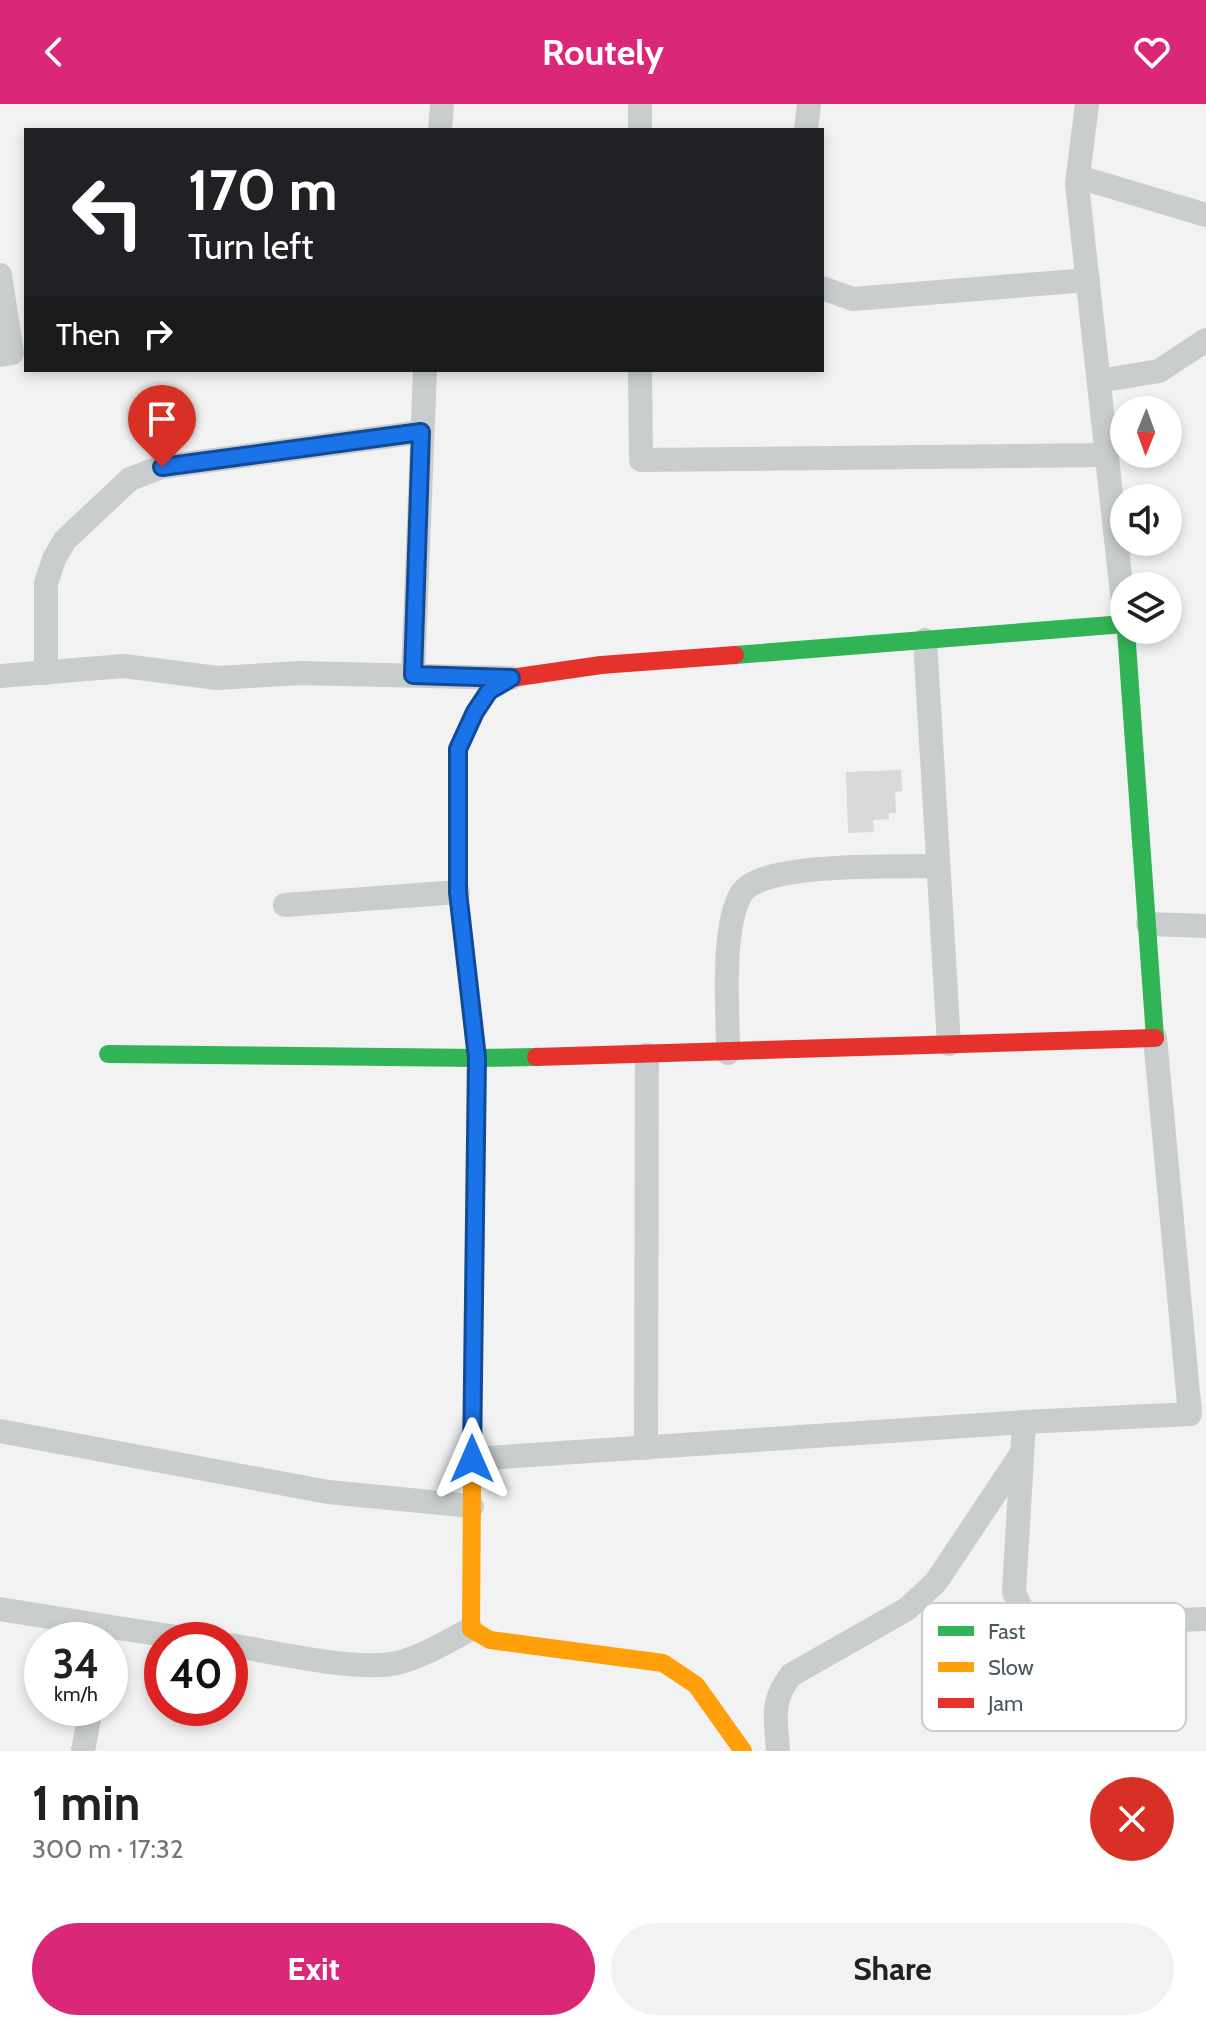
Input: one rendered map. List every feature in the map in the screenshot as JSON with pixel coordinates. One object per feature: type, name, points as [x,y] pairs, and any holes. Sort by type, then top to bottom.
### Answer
[{"type":"street","points":[[440,128],[442,104]]},
{"type":"street","points":[[640,104],[640,128]]},
{"type":"street","points":[[806,128],[809,104]]},
{"type":"street","points":[[1087,104],[1079,177],[1120,572]]},
{"type":"street","points":[[1079,177],[1206,215]]},
{"type":"street","points":[[0,275],[12,353],[0,355]]},
{"type":"street","points":[[824,289],[853,299],[1088,280]]},
{"type":"street","points":[[1099,381],[1159,371],[1206,340]]},
{"type":"street","points":[[413,675],[425,372]]},
{"type":"street","points":[[640,372],[641,460],[1107,455]]},
{"type":"street","points":[[46,673],[46,583],[54,559],[65,540],[130,479],[162,467],[421,432]]},
{"type":"street","points":[[0,676],[124,666],[217,678],[300,673],[511,678],[601,665],[1110,628]]},
{"type":"street","points":[[925,640],[949,1044]]},
{"type":"street","points":[[472,1459],[1024,1422],[1198,1414],[1155,1038],[1126,644]]},
{"type":"street","points":[[471,1629],[477,1058],[458,892],[458,749],[475,712],[489,691],[511,678]]},
{"type":"street","points":[[728,1053],[730,925],[742,893],[753,882],[786,872],[938,866]]},
{"type":"street","points":[[285,905],[458,892]]},
{"type":"street","points":[[1148,924],[1206,926]]},
{"type":"street","points":[[108,1054],[477,1058],[728,1053],[1155,1038]]},
{"type":"street","points":[[646,1448],[647,1055]]},
{"type":"street","points":[[1019,1603],[1014,1592],[1024,1422]]},
{"type":"street","points":[[0,1431],[328,1492],[472,1506]]},
{"type":"street","points":[[778,1751],[775,1707],[779,1690],[791,1675],[907,1609],[936,1582],[1022,1452]]},
{"type":"street","points":[[0,1609],[56,1622]]},
{"type":"street","points":[[1186,1620],[1206,1619]]},
{"type":"street","points":[[248,1648],[342,1663],[393,1664],[471,1629]]},
{"type":"street","points":[[471,1629],[490,1640],[663,1663],[696,1685],[743,1751]]},
{"type":"street","points":[[83,1751],[88,1726]]},
{"type":"building","points":[[901,770],[902,791],[895,792],[896,813],[889,813],[889,819],[873,820],[874,832],[848,833],[846,772]]},
{"type":"traffic: fast","points":[[735,655],[1110,625]]},
{"type":"traffic: fast","points":[[1127,644],[1155,1038]]},
{"type":"traffic: fast","points":[[108,1054],[477,1058],[463,935]]},
{"type":"traffic: fast","points":[[472,1488],[477,1058],[536,1057]]},
{"type":"traffic: slow","points":[[472,1488],[471,1629],[490,1640],[663,1663],[696,1685],[743,1751]]},
{"type":"traffic: jam","points":[[463,935],[458,892],[458,749],[475,712],[489,691],[511,678],[601,665],[735,655]]},
{"type":"traffic: jam","points":[[536,1057],[1155,1038]]},
{"type":"route","points":[[162,467],[421,432],[413,675],[511,678],[489,691],[475,712],[458,749],[458,892],[477,1058],[472,1459]]}]
